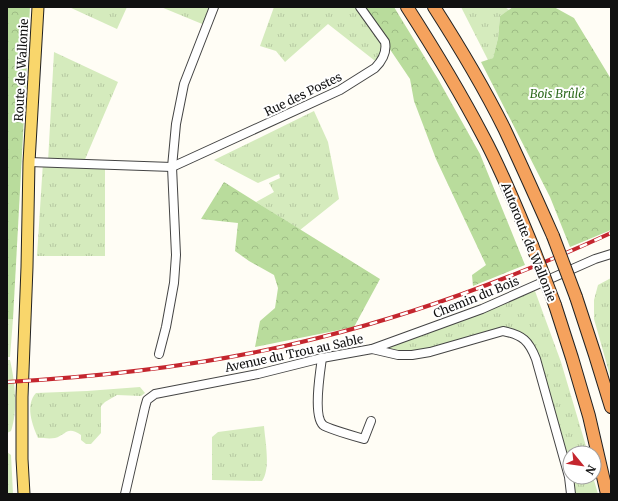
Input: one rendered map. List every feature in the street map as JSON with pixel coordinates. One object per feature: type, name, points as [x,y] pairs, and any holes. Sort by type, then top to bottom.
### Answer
[{"type":"highway","name":"Autoroute de Wallonie","points":[[407,7],[435,51],[483,137],[508,189],[532,245],[555,305],[572,358],[589,416],[607,494]]},
{"type":"highway","name":"Autoroute de Wallonie","points":[[434,7],[456,40],[503,126],[529,181],[553,236],[576,297],[611,407]]},
{"type":"main road","name":"Route de Wallonie","points":[[24,494],[22,459],[22,397],[29,162],[38,7]]},
{"type":"street","points":[[159,354],[166,327],[174,283],[176,255],[172,167],[176,124],[184,84],[214,7]]},
{"type":"street","name":"Rue des Postes","points":[[29,162],[172,167],[340,90],[375,68],[384,55],[386,49],[385,42],[360,7]]},
{"type":"street","name":"Chemin du Bois","points":[[372,349],[482,309],[595,259],[611,254]]},
{"type":"street","name":"Avenue du Trou au Sable","points":[[125,494],[147,400],[155,394],[258,374],[322,358],[372,349],[398,355],[412,356],[503,331],[514,333],[525,338],[532,348],[569,477],[570,494]]},
{"type":"street","points":[[322,358],[318,395],[318,417],[323,425],[364,439],[371,421]]},
{"type":"green space","points":[[7,7],[30,7],[13,319],[7,319]]},
{"type":"green space","points":[[69,7],[127,7],[117,29]]},
{"type":"green space","points":[[161,7],[214,7],[207,26]]},
{"type":"green space","points":[[274,7],[360,7],[385,42],[379,64],[328,24],[285,62],[276,51],[260,46]]},
{"type":"green space","points":[[360,7],[394,7],[438,79],[480,154],[525,265],[473,286],[472,275],[486,265],[436,159],[414,101],[410,79]]},
{"type":"green space","points":[[461,7],[505,7],[509,10],[500,16],[498,38],[493,58],[488,60]]},
{"type":"green space","name":"Bois Brûlé","points":[[513,7],[554,7],[574,18],[611,79],[611,230],[570,247],[550,197],[481,62],[493,58],[498,38],[500,16]]},
{"type":"green space","points":[[54,52],[118,82],[83,164],[105,165],[105,256],[37,256],[43,162],[48,162]]},
{"type":"green space","points":[[314,111],[328,142],[339,199],[300,230],[256,202],[274,192],[269,183],[280,178],[279,174],[258,183],[214,160]]},
{"type":"green space","points":[[224,182],[380,279],[354,327],[255,347],[260,321],[275,308],[278,288],[274,275],[235,251],[238,223],[201,219]]},
{"type":"green space","points":[[611,278],[611,379],[594,319],[594,300],[598,285]]},
{"type":"green space","points":[[535,291],[561,362],[586,445],[562,445],[562,460],[532,348],[503,331],[412,355],[372,349]]},
{"type":"green space","points":[[7,319],[13,319],[10,357],[7,357]]},
{"type":"green space","points":[[7,360],[10,360],[12,369],[15,405],[11,431],[7,433]]},
{"type":"green space","points":[[140,387],[145,393],[141,396],[117,395],[101,406],[101,433],[91,444],[86,444],[81,440],[81,435],[73,431],[67,432],[55,438],[38,438],[32,421],[30,409],[36,393]]},
{"type":"green space","points":[[264,426],[267,462],[265,476],[262,481],[212,480],[212,437],[218,432]]},
{"type":"green space","points":[[7,452],[11,455],[13,494],[7,494]]},
{"type":"green space","points":[[569,485],[595,485],[598,494],[571,494]]},
{"type":"railway","points":[[7,382],[164,368],[242,355],[318,338],[393,317],[504,279],[611,233]]}]
